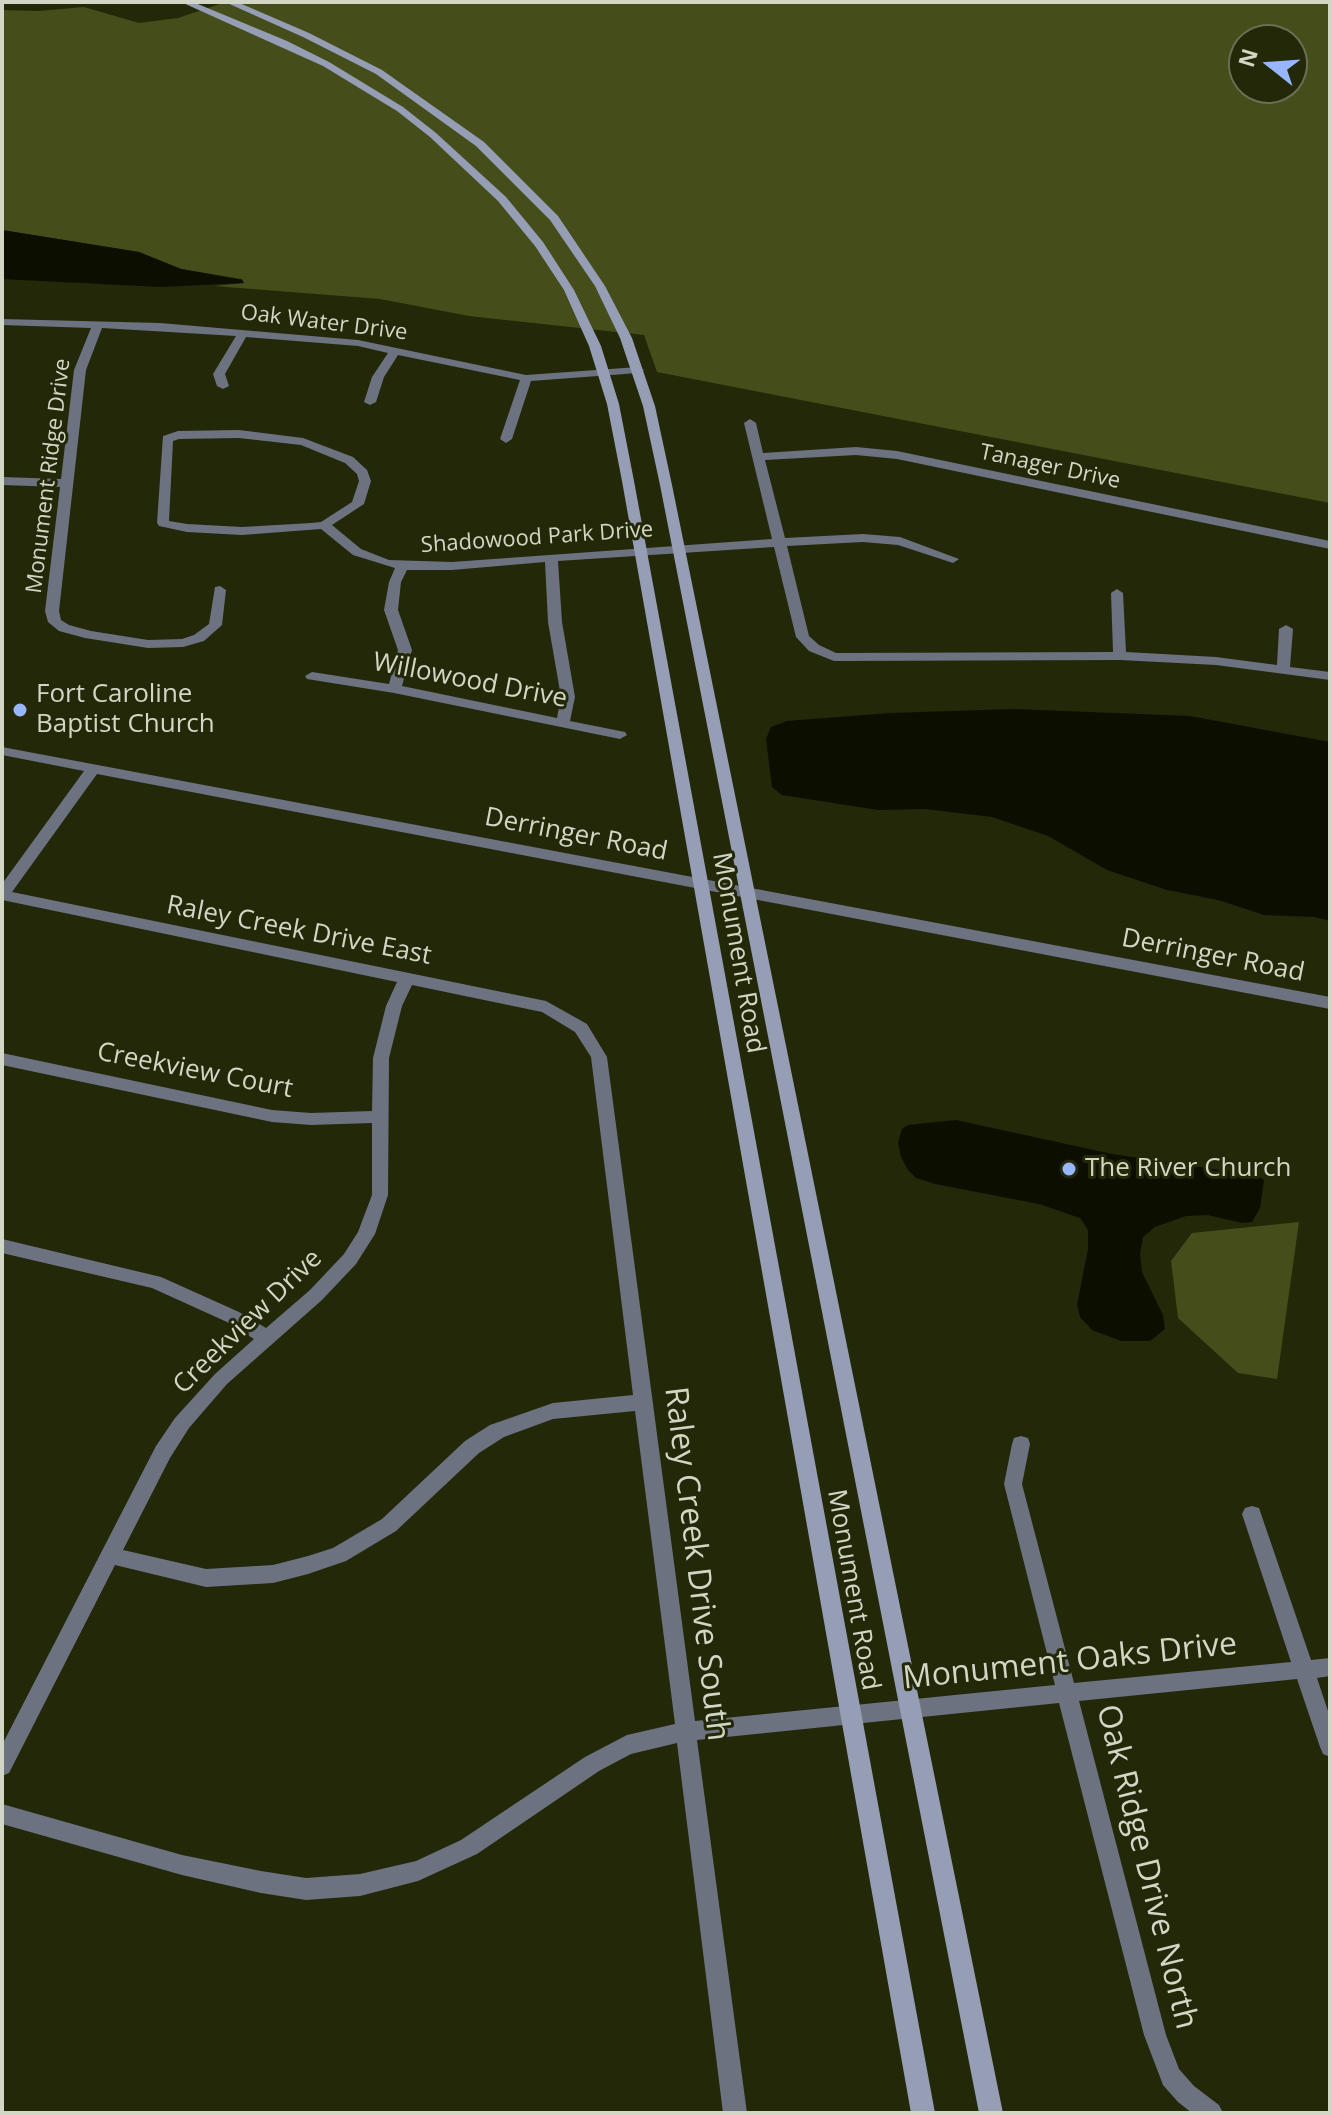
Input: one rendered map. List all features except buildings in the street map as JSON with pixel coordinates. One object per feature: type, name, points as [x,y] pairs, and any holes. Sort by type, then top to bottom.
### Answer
[{"type":"main road","name":"Monument Road","points":[[229,2],[306,35],[379,72],[436,110],[490,153],[542,205],[580,254],[615,311],[638,370],[649,406],[748,893],[991,2113]]},
{"type":"main road","name":"Monument Road","points":[[193,3],[326,64],[400,109],[473,169],[523,223],[554,264],[580,311],[604,373],[613,404],[640,551],[923,2113]]},
{"type":"street","name":"Oak Water Drive","points":[[2,322],[243,333],[358,343],[526,378],[638,370]]},
{"type":"street","name":"Monument Ridge Drive","points":[[98,325],[80,370],[52,611],[55,622],[64,628],[148,644],[183,643],[199,638],[215,625],[220,590]]},
{"type":"street","points":[[223,386],[219,374],[243,333]]},
{"type":"street","points":[[370,402],[378,377],[395,350]]},
{"type":"street","points":[[506,439],[526,378]]},
{"type":"street","points":[[750,423],[803,637],[814,648],[834,657],[1120,656],[1199,660],[1330,676]]},
{"type":"street","points":[[178,435],[275,436],[332,451],[349,460],[363,473],[364,490],[354,507],[324,525],[242,531],[187,528],[163,523],[167,439],[178,435]]},
{"type":"street","name":"Tanager Drive","points":[[758,457],[856,451],[897,455],[1330,545]]},
{"type":"street","points":[[2,481],[65,483]]},
{"type":"street","name":"Shadowood Park Drive","points":[[324,525],[357,552],[402,566],[678,548],[881,539],[919,546],[953,559]]},
{"type":"street","points":[[551,558],[555,622],[568,697],[563,723]]},
{"type":"street","points":[[394,689],[405,650],[391,610],[395,582],[402,566]]},
{"type":"street","points":[[1117,593],[1120,656]]},
{"type":"street","points":[[1283,668],[1286,629]]},
{"type":"street","name":"Willowood Drive","points":[[312,676],[394,689],[620,735]]},
{"type":"street","name":"Derringer Road","points":[[2,751],[1330,1003]]},
{"type":"street","points":[[2,895],[94,768]]},
{"type":"street","name":"Raley Creek Drive East","points":[[2,895],[546,1007],[581,1028]]},
{"type":"street","name":"Creekview Drive","points":[[2,1766],[163,1452],[182,1423],[221,1379],[324,1286],[350,1259],[366,1234],[380,1195],[381,1058],[394,1006],[407,978]]},
{"type":"street","name":"Raley Creek Drive South","points":[[581,1028],[599,1057],[604,1085],[688,1731],[708,1922],[735,2113]]},
{"type":"street","name":"Creekview Court","points":[[2,1059],[272,1116],[311,1119],[380,1117]]},
{"type":"street","points":[[2,1246],[155,1282],[233,1317],[267,1338]]},
{"type":"street","points":[[110,1555],[206,1578],[273,1574],[308,1565],[339,1555],[389,1525],[472,1447],[497,1431],[553,1411],[644,1402]]},
{"type":"street","name":"Oak Ridge Drive North","points":[[1021,1444],[1013,1484],[1162,2058],[1171,2077],[1206,2110]]},
{"type":"street","points":[[1252,1514],[1330,1747]]},
{"type":"street","name":"Monument Oaks Drive","points":[[2,1814],[182,1865],[261,1882],[306,1889],[360,1885],[418,1871],[469,1847],[592,1764],[627,1745],[688,1731],[1330,1667]]},
{"type":"green space","points":[[226,2],[1330,2],[1330,503],[657,372],[644,335],[469,316],[380,299],[214,286],[244,283],[242,279],[181,269],[139,252],[2,230],[2,10],[84,7],[139,23],[178,18]]},
{"type":"green space","points":[[1299,1222],[1277,1379],[1238,1373],[1178,1318],[1171,1261],[1192,1233]]},
{"type":"shaded area","points":[[2,230],[139,252],[181,269],[242,280],[244,283],[161,287],[2,279]]},
{"type":"shaded area","points":[[1014,709],[1190,716],[1330,742],[1330,921],[1314,917],[1264,915],[1218,900],[1167,890],[1107,870],[1048,836],[992,817],[925,809],[878,810],[782,795],[772,787],[766,739],[771,727],[787,721],[890,713]]},
{"type":"shaded area","points":[[956,1120],[1112,1154],[1255,1175],[1264,1180],[1260,1208],[1252,1222],[1242,1223],[1207,1215],[1186,1216],[1155,1227],[1143,1237],[1140,1254],[1142,1272],[1163,1315],[1165,1329],[1150,1341],[1121,1341],[1092,1330],[1080,1317],[1077,1305],[1088,1249],[1088,1230],[1080,1218],[1039,1204],[935,1184],[916,1178],[908,1170],[898,1143],[902,1129],[908,1125]]},
{"type":"place","name":"Fort Caroline Baptist Church","points":[[20,710]]},
{"type":"place","name":"The River Church","points":[[1069,1169]]}]
